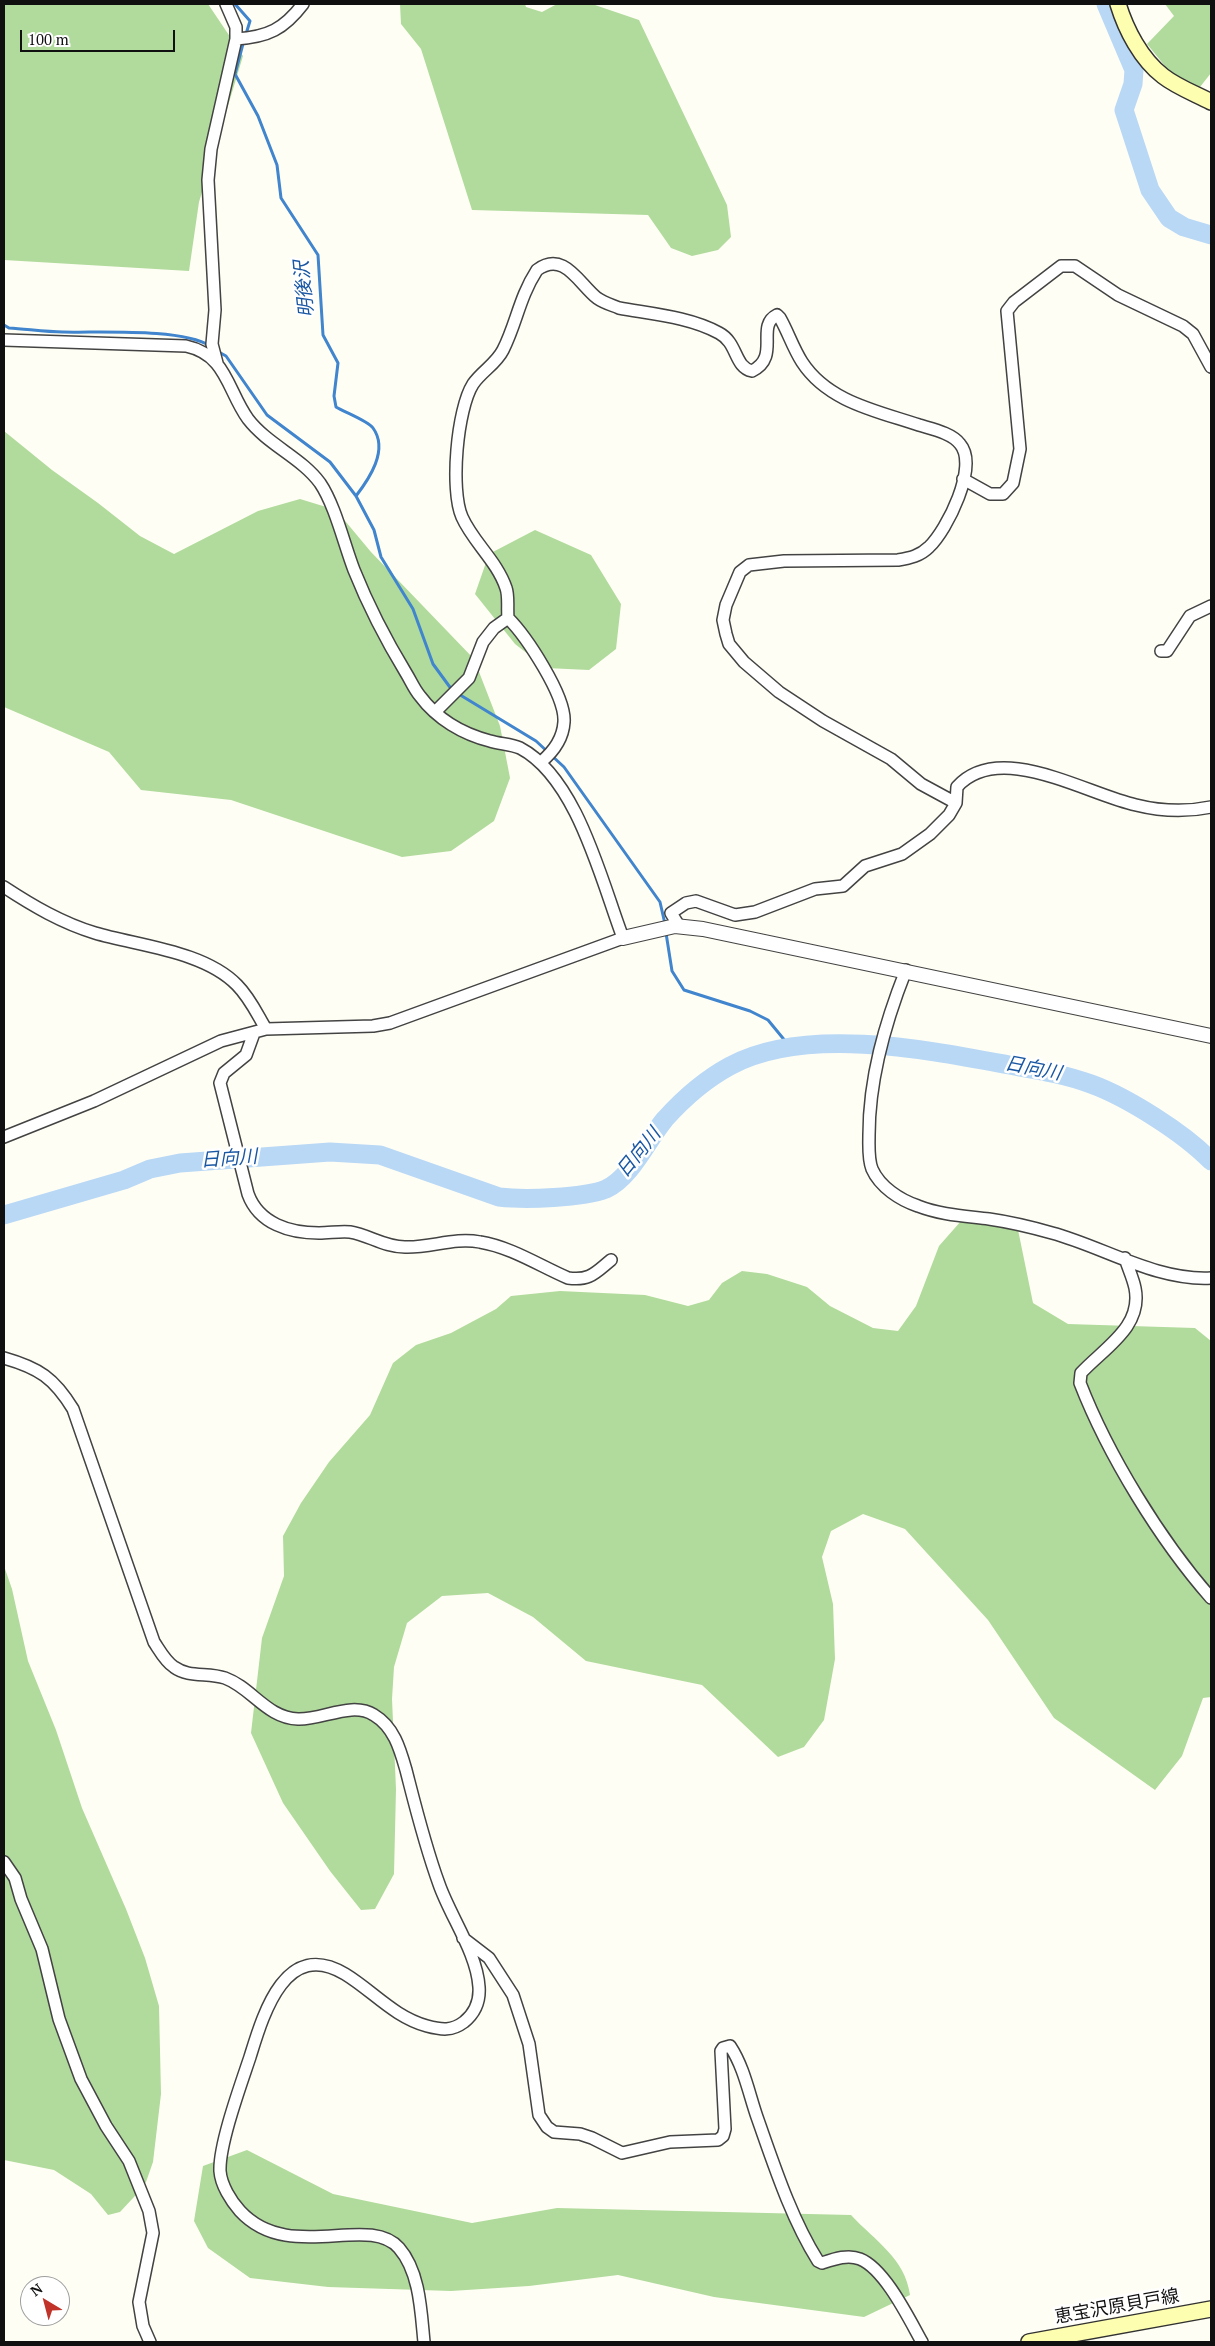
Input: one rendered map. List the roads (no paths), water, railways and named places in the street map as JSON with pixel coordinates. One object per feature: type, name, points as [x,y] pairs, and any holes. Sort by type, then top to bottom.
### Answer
[{"type":"main road","points":[[1118,4],[1136,45],[1153,66],[1164,77],[1211,102]]},
{"type":"main road","name":"恵宝沢原貝戸線","points":[[1029,2342],[1211,2309]]},
{"type":"street","points":[[218,364],[212,344],[215,310],[208,180],[211,149],[236,39],[236,27],[226,4]]},
{"type":"street","points":[[236,39],[256,38],[277,30],[303,4]]},
{"type":"street","points":[[542,762],[559,741],[564,721],[562,708],[541,663],[522,632],[508,618],[506,588],[495,567],[462,519],[457,506],[454,481],[470,390],[478,378],[498,357],[528,284],[542,266],[556,263],[573,271],[598,298],[619,308],[668,317],[706,327],[720,333],[734,347],[740,363],[745,369],[752,371],[764,363],[768,352],[767,330],[769,321],[777,315],[784,324],[803,364],[813,377],[827,389],[870,410],[932,429],[959,442],[965,452],[964,479],[948,521],[934,542],[920,554],[898,560],[784,561],[749,564],[740,572],[726,605],[723,620],[730,644],[744,662],[762,678],[804,709],[891,759],[921,784],[956,803]]},
{"type":"street","points":[[964,479],[990,494],[1003,494],[1013,483],[1020,449],[1007,311],[1014,302],[1061,266],[1076,266],[1118,295],[1183,326],[1193,334],[1211,367]]},
{"type":"street","points":[[4,340],[186,346],[198,349],[209,355],[218,364],[242,409],[258,430],[320,483],[379,624],[419,696],[435,712],[465,733],[478,738],[518,747],[542,762],[555,778],[576,815],[622,938]]},
{"type":"street","points":[[1161,651],[1167,651],[1190,616],[1211,606]]},
{"type":"street","points":[[435,712],[469,678],[483,642],[494,628],[508,618]]},
{"type":"street","points":[[672,927],[671,913],[686,903],[696,901],[735,915],[755,912],[815,889],[843,886],[865,866],[902,854],[930,834],[949,815],[956,803],[957,787],[972,774],[986,769],[1004,768],[1042,774],[1125,802],[1153,808],[1188,810],[1211,807]]},
{"type":"street","points":[[4,888],[61,921],[95,933],[194,959],[212,967],[241,989],[266,1029]]},
{"type":"street","points":[[4,1137],[94,1101],[221,1041],[266,1029],[373,1026],[390,1023],[622,938],[672,927],[703,928],[1211,1036]]},
{"type":"street","points":[[906,970],[888,1016],[876,1062],[870,1105],[869,1148],[872,1168],[887,1189],[905,1200],[934,1211],[1015,1224],[1083,1242],[1175,1275],[1211,1278]]},
{"type":"street","points":[[254,1033],[246,1055],[224,1073],[220,1083],[248,1194],[254,1207],[263,1217],[290,1230],[304,1233],[349,1232],[394,1246],[418,1246],[451,1240],[483,1242],[512,1252],[568,1278],[584,1280],[611,1260]]},
{"type":"street","points":[[1125,1258],[1135,1288],[1135,1312],[1127,1327],[1081,1372],[1080,1383],[1108,1443],[1144,1504],[1177,1553],[1211,1598]]},
{"type":"street","points":[[4,1358],[25,1364],[53,1380],[73,1409],[154,1642],[165,1660],[183,1672],[227,1679],[277,1715],[295,1719],[314,1718],[361,1709],[372,1713],[384,1722],[393,1734],[400,1750],[420,1832],[440,1887],[463,1938],[479,1986],[478,2003],[473,2014],[452,2029],[441,2029],[408,2019],[386,2006],[345,1974],[330,1967],[311,1966],[289,1976],[281,1983],[270,1999],[232,2115],[220,2166],[223,2182],[236,2206],[250,2222],[261,2228],[282,2236],[310,2238],[379,2236],[394,2243],[402,2252],[412,2272],[420,2301],[424,2342]]},
{"type":"street","points":[[4,1862],[15,1878],[21,1899],[42,1950],[59,2019],[81,2079],[106,2126],[129,2161],[154,2227],[139,2302],[143,2326],[150,2342]]},
{"type":"street","points":[[463,1938],[489,1958],[513,1995],[530,2044],[540,2115],[547,2128],[554,2132],[580,2134],[622,2153],[670,2142],[718,2140],[724,2136],[725,2130],[721,2051],[722,2048],[730,2046],[740,2066],[768,2146],[794,2211],[818,2261],[822,2263],[837,2258],[854,2258],[870,2266],[892,2292],[922,2342]]},
{"type":"waterway","name":"明後沢","points":[[235,4],[250,21],[246,34]]},
{"type":"waterway","points":[[1106,4],[1134,70],[1133,84],[1124,110],[1150,190],[1169,218],[1184,227],[1211,235]]},
{"type":"waterway","name":"明後沢","points":[[244,40],[235,74],[258,116],[277,165],[281,198],[318,255],[323,335],[338,363],[334,396],[336,407],[370,425],[377,437],[379,446],[375,464],[356,496]]},
{"type":"waterway","points":[[4,325],[9,328],[49,332],[118,332],[180,336],[197,340],[210,346]]},
{"type":"waterway","points":[[217,351],[226,356],[267,415],[330,462],[356,496],[374,530],[381,557],[413,609],[433,664],[452,690],[536,741],[564,767],[660,902],[665,924]]},
{"type":"waterway","points":[[666,933],[672,971],[684,990],[750,1011],[768,1020],[791,1048]]},
{"type":"waterway","name":"日向川","points":[[4,1215],[124,1180],[150,1169],[180,1163],[330,1152],[380,1155],[499,1197],[554,1197],[596,1192],[615,1184],[631,1167],[665,1119],[679,1104],[721,1071],[760,1054],[794,1046],[830,1044],[868,1044],[942,1053],[1061,1075],[1081,1081],[1105,1090],[1138,1107],[1186,1139],[1211,1161]]}]
